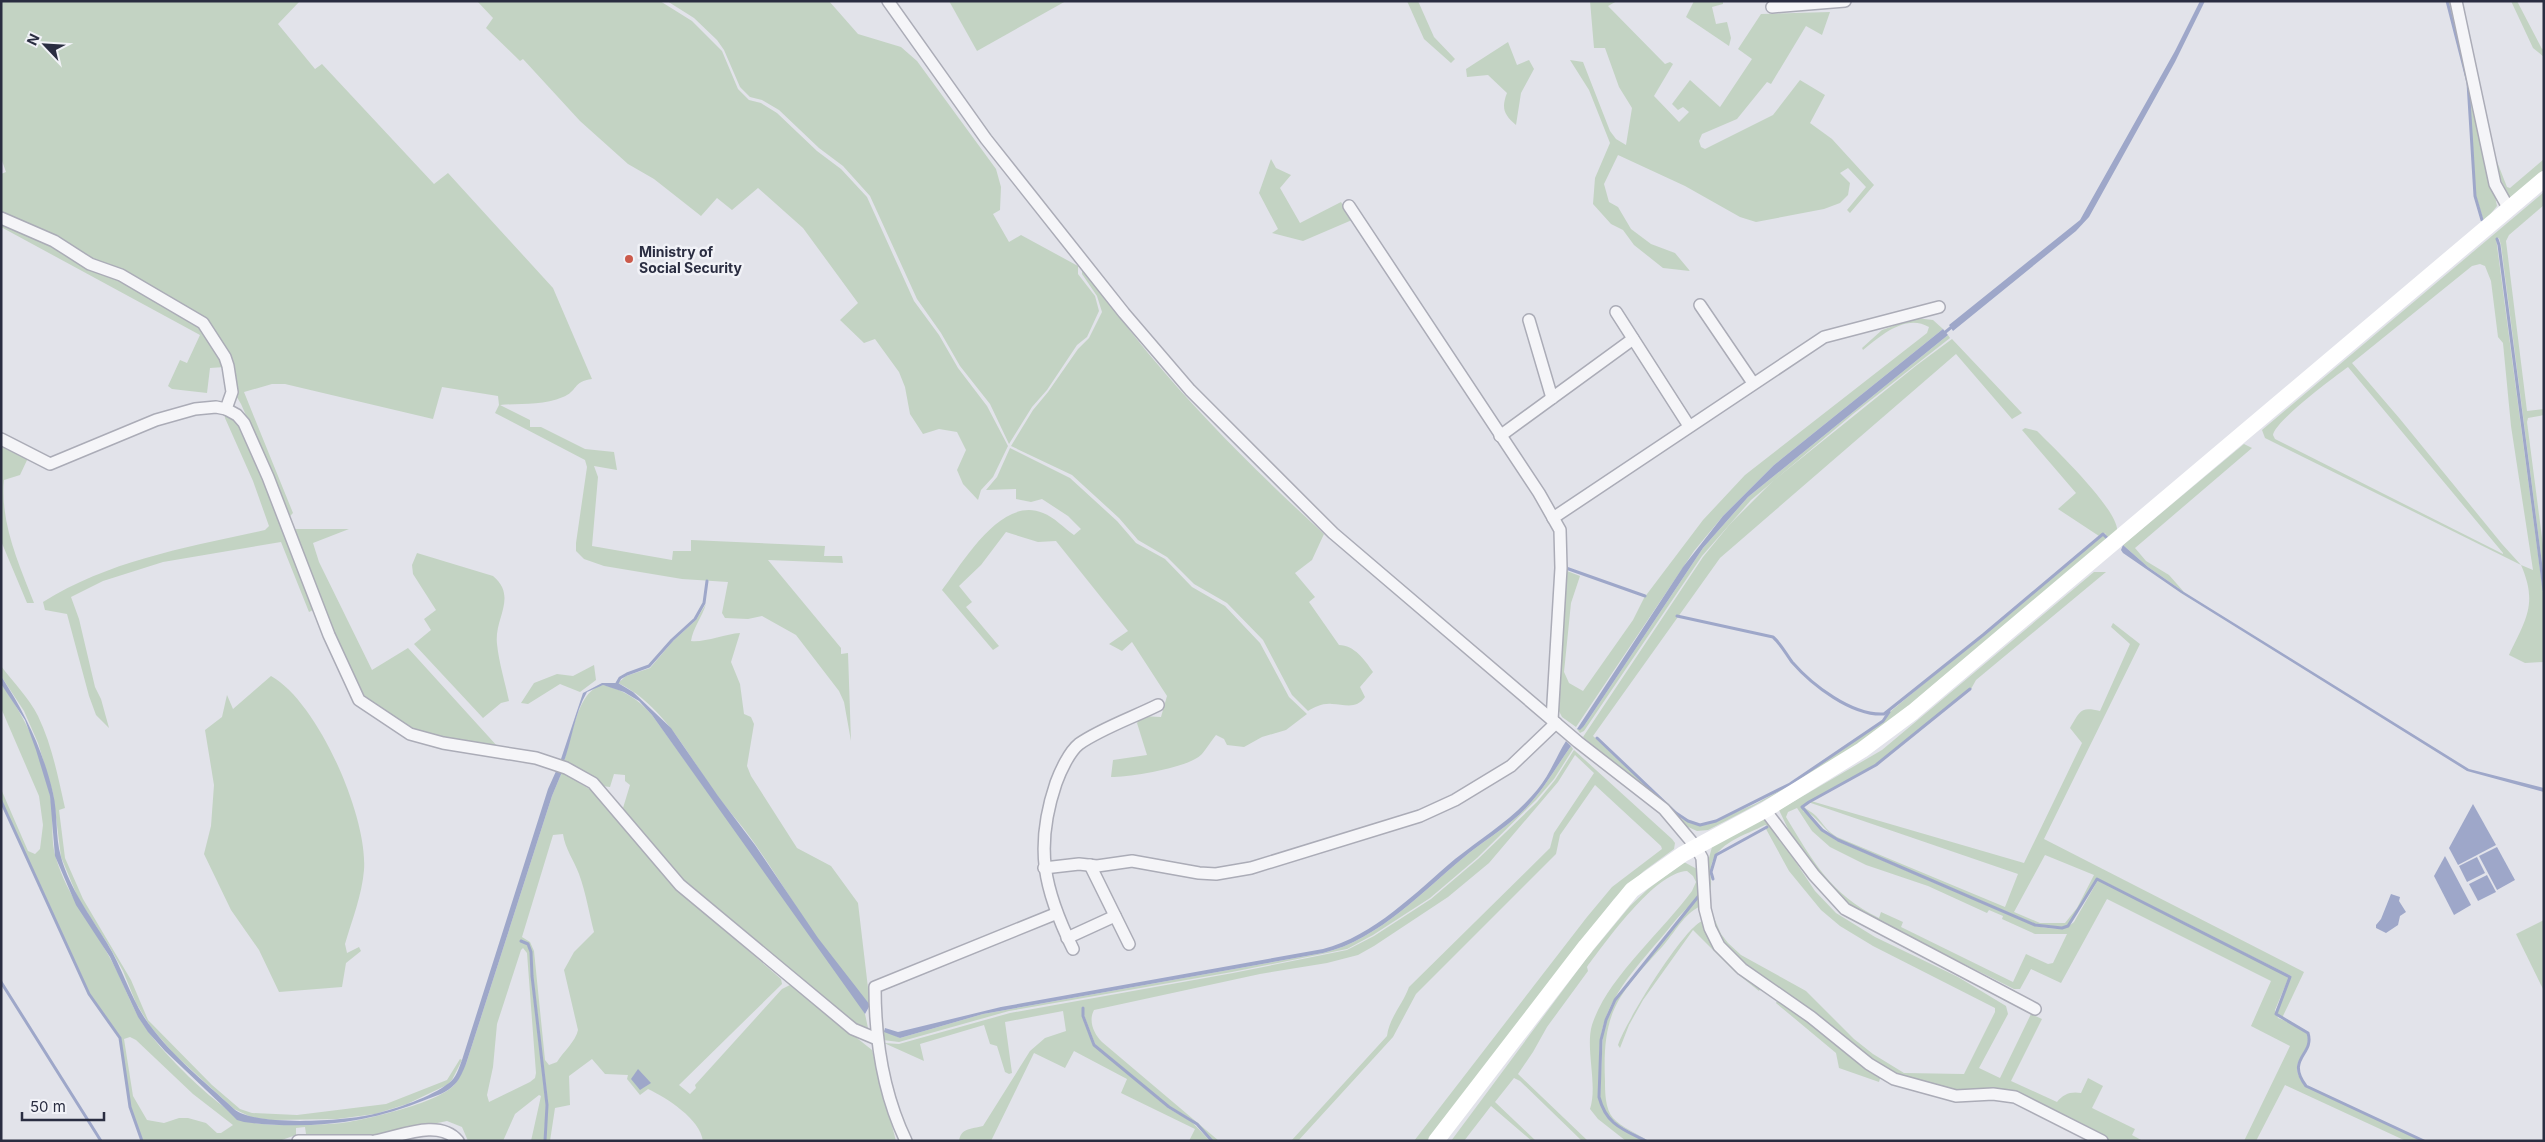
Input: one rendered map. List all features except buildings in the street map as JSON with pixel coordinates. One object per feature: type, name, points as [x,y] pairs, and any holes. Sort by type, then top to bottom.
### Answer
[{"type":"main road","points":[[1436,1141],[1586,946],[1632,890],[1662,867],[1765,810],[1862,750],[1913,712],[2544,179]]},
{"type":"street","points":[[888,1],[986,139],[1124,313],[1190,390],[1333,533],[1554,722],[1664,809],[1696,847],[1702,858],[1705,909],[1710,928],[1719,946],[1742,969],[1811,1017],[1869,1064],[1894,1079],[1956,1096],[1993,1094],[2014,1097],[2102,1141]]},
{"type":"street","points":[[1772,7],[1844,1]]},
{"type":"street","points":[[2456,1],[2494,184],[2509,208]]},
{"type":"street","points":[[1044,868],[1132,861],[1199,873],[1216,874],[1251,868],[1420,816],[1463,795],[1511,766],[1554,722],[1561,568],[1560,530],[1349,206]]},
{"type":"street","points":[[1,218],[54,241],[90,264],[121,275],[203,323],[225,357],[232,392],[226,409]]},
{"type":"street","points":[[1700,304],[1753,383]]},
{"type":"street","points":[[1553,518],[1824,336],[1939,307]]},
{"type":"street","points":[[1616,312],[1689,426]]},
{"type":"street","points":[[1529,320],[1552,398]]},
{"type":"street","points":[[1500,436],[1634,340]]},
{"type":"street","points":[[1,439],[50,464],[164,418],[205,407],[226,409],[238,415],[244,423],[289,530],[329,635],[359,700],[410,734],[443,743],[536,758],[566,768],[593,784],[680,885],[853,1029],[877,1039]]},
{"type":"street","points":[[1072,949],[1055,914],[1044,868],[1044,837],[1049,805],[1059,773],[1077,745],[1158,705]]},
{"type":"street","points":[[1765,810],[1814,875],[1845,908],[2035,1010]]},
{"type":"street","points":[[1090,865],[1129,944]]},
{"type":"street","points":[[906,1141],[887,1086],[877,1039],[875,988],[1055,914]]},
{"type":"street","points":[[1067,938],[1115,916]]},
{"type":"street","points":[[298,1141],[373,1141],[424,1130],[441,1130],[458,1141]]},
{"type":"green space","points":[[1,1],[300,1],[278,24],[315,69],[322,64],[434,184],[448,173],[553,288],[592,379],[581,382],[567,395],[555,400],[540,403],[500,405],[530,420],[530,427],[541,427],[585,449],[614,452],[617,470],[594,466],[598,477],[592,546],[672,560],[673,551],[691,551],[691,540],[825,546],[824,556],[842,556],[843,563],[768,560],[841,648],[841,654],[848,653],[851,741],[844,702],[839,691],[796,635],[762,616],[748,619],[725,618],[722,613],[728,582],[682,579],[604,566],[584,559],[576,551],[576,543],[587,467],[585,460],[495,413],[499,405],[498,396],[442,387],[433,419],[285,384],[272,384],[244,392],[293,513],[290,516],[234,392],[208,327],[1,216],[1,174],[6,172],[1,158]]},
{"type":"green space","points":[[477,1],[660,1],[692,21],[722,51],[738,89],[749,100],[761,103],[777,113],[817,151],[841,169],[867,197],[914,301],[939,335],[958,368],[987,406],[1008,446],[993,477],[981,490],[978,500],[963,484],[957,470],[966,450],[957,432],[939,429],[923,434],[910,414],[905,387],[899,372],[875,339],[864,343],[840,320],[858,303],[803,228],[758,188],[732,210],[717,198],[701,216],[654,179],[628,164],[580,121],[523,59],[520,61],[486,28],[493,18]]},
{"type":"green space","points":[[667,1],[829,1],[858,34],[901,47],[917,61],[996,169],[1001,187],[1000,210],[993,214],[1009,242],[1021,235],[1078,266],[1078,274],[1095,296],[1099,311],[1087,337],[1077,345],[1047,390],[1032,407],[1009,444],[990,404],[960,366],[941,333],[917,299],[870,196],[843,166],[819,148],[779,110],[762,100],[750,97],[740,87],[724,50],[717,40],[694,18]]},
{"type":"green space","points":[[949,1],[1066,1],[977,51]]},
{"type":"green space","points":[[1407,1],[1418,1],[1434,37],[1455,59],[1451,63],[1424,39]]},
{"type":"green space","points":[[1590,1],[1617,1],[1608,6],[1665,64],[1670,62],[1673,64],[1654,96],[1679,122],[1689,112],[1683,107],[1678,110],[1672,104],[1690,80],[1720,107],[1752,59],[1738,49],[1761,14],[1830,12],[1822,35],[1806,26],[1771,84],[1767,82],[1737,119],[1702,134],[1699,141],[1701,147],[1705,149],[1773,115],[1800,80],[1825,95],[1810,123],[1832,139],[1874,185],[1850,213],[1847,210],[1866,187],[1848,168],[1840,173],[1850,183],[1848,195],[1840,203],[1824,209],[1756,222],[1740,217],[1685,186],[1618,155],[1604,184],[1609,202],[1618,207],[1631,229],[1651,244],[1675,253],[1690,271],[1663,268],[1634,245],[1623,230],[1611,224],[1593,204],[1595,178],[1610,143],[1589,90],[1570,60],[1583,62],[1610,131],[1616,139],[1626,145],[1632,108],[1619,87],[1605,48],[1594,48]]},
{"type":"green space","points":[[1694,1],[1723,1],[1723,4],[1712,7],[1716,24],[1727,22],[1731,38],[1729,46],[1686,17]]},
{"type":"green space","points":[[2448,1],[2455,1],[2497,206],[2484,222],[2476,196],[2468,83]]},
{"type":"green space","points":[[2511,1],[2517,1],[2542,49],[2544,48],[2544,57],[2533,48]]},
{"type":"green space","points":[[1508,42],[1517,65],[1529,60],[1534,69],[1521,93],[1516,125],[1505,111],[1504,103],[1507,93],[1488,75],[1467,77],[1466,69]]},
{"type":"green space","points":[[2494,154],[2507,187],[2510,188],[2544,159],[2544,170],[2510,198],[2501,180]]},
{"type":"green space","points":[[1271,159],[1276,168],[1291,175],[1280,188],[1300,223],[1341,202],[1352,220],[1303,241],[1272,233],[1278,229],[1259,193]]},
{"type":"green space","points":[[2544,192],[2544,205],[2509,235],[2506,241],[2527,411],[2544,409],[2544,415],[2528,418],[2527,422],[2544,553],[2544,579],[2501,245],[2499,238],[2496,238],[2544,600],[2544,662],[2525,663],[2509,655],[2528,611],[2529,590],[2521,565],[2265,438],[2262,430]],"holes":[[[2480,264],[2485,266],[2491,281],[2498,337],[2503,343],[2511,426],[2533,570],[2521,565],[2352,363],[2472,266]],[[2348,367],[2503,553],[2503,554],[2275,439],[2273,435],[2276,428],[2294,410]]]},
{"type":"green space","points":[[1,219],[53,242],[202,324],[225,367],[210,368],[207,393],[172,389],[168,386],[180,360],[187,363],[200,335],[1,227]]},
{"type":"green space","points":[[1082,269],[1148,353],[1211,424],[1255,469],[1324,534],[1312,560],[1295,573],[1315,597],[1309,602],[1339,645],[1354,650],[1363,658],[1373,672],[1360,687],[1365,697],[1358,704],[1325,704],[1308,711],[1292,695],[1263,640],[1227,603],[1194,584],[1167,557],[1138,540],[1119,518],[1072,475],[1011,446],[1033,410],[1078,349],[1089,338],[1102,312],[1097,296],[1082,274]]},
{"type":"green space","points":[[1916,318],[1933,320],[1943,329],[1774,465],[1723,516],[1694,551],[1576,727],[1562,717],[1559,711],[1563,573],[1567,571],[1580,576],[1571,603],[1564,672],[1569,683],[1583,691],[1633,620],[1644,598],[1703,520],[1745,475],[1927,333],[1929,327],[1920,323],[1902,324],[1885,333],[1863,350],[1862,348],[1882,330]]},
{"type":"green space","points":[[1948,335],[1950,338],[1853,414],[1751,500],[1702,556],[1584,731],[1580,733],[1577,729],[1584,726],[1703,548],[1748,497]]},
{"type":"green space","points":[[1952,339],[2022,413],[2012,419],[1956,354],[1720,558],[1593,736],[1682,819],[1693,824],[1706,825],[1755,804],[1790,785],[1883,722],[1891,711],[2103,535],[2107,539],[1888,723],[1845,753],[1755,806],[1708,830],[1697,831],[1686,826],[1583,737],[1703,557],[1730,524],[1773,481]]},
{"type":"green space","points":[[224,411],[235,418],[263,475],[313,610],[309,612],[281,542],[163,562],[103,581],[71,597],[79,619],[95,687],[101,699],[109,728],[96,715],[89,696],[67,614],[45,610],[43,602],[95,575],[122,565],[179,549],[265,530],[269,526],[253,481],[225,418]]},
{"type":"green space","points":[[2025,428],[2037,431],[2098,495],[2115,523],[2117,532],[2108,539],[2105,533],[2099,536],[2058,509],[2076,493],[2022,430]]},
{"type":"green space","points":[[1,443],[28,458],[20,475],[4,480],[4,496],[5,512],[12,543],[34,603],[27,603],[1,541]]},
{"type":"green space","points":[[2244,444],[2252,448],[2135,548],[2146,561],[2169,575],[2184,592],[2148,567],[2123,545]]},
{"type":"green space","points":[[1010,448],[1070,478],[1117,521],[1136,543],[1165,559],[1192,587],[1225,606],[1260,643],[1289,697],[1307,714],[1286,730],[1262,737],[1244,747],[1227,745],[1224,739],[1216,735],[1202,754],[1185,764],[1145,773],[1111,777],[1113,760],[1147,755],[1137,723],[1141,716],[1161,717],[1167,696],[1132,642],[1122,651],[1109,644],[1128,631],[1056,541],[1038,542],[1006,532],[981,565],[959,586],[972,602],[966,607],[999,646],[993,650],[942,590],[984,535],[1012,514],[1027,510],[1043,513],[1074,535],[1081,529],[1068,516],[1042,499],[1031,502],[1016,499],[1016,489],[986,490],[997,477]]},
{"type":"green space","points":[[295,529],[349,529],[313,543],[319,562],[372,670],[408,648],[498,747],[416,733],[367,701],[320,603]]},
{"type":"green space","points":[[417,553],[493,576],[504,592],[497,644],[509,701],[501,703],[483,718],[414,644],[431,630],[424,619],[436,610],[413,574],[412,565]]},
{"type":"green space","points":[[2094,572],[2106,572],[1976,680],[1971,689],[1876,765],[1811,801],[2024,863],[2082,743],[2070,728],[2082,711],[2089,709],[2100,711],[2130,644],[2111,627],[2113,623],[2140,644],[2044,839],[2304,972],[2282,1018],[2276,1010],[2291,976],[2097,878],[2068,925],[2062,927],[2035,924],[1838,839],[1804,810],[1803,806],[1803,811],[1837,841],[2035,926],[2060,928],[2070,925],[2074,922],[2098,880],[2289,977],[2275,1010],[2278,1018],[2298,1026],[2307,1033],[2307,1047],[2298,1063],[2297,1069],[2299,1077],[2305,1086],[2422,1141],[2406,1141],[2285,1085],[2256,1141],[2244,1141],[2290,1046],[2251,1026],[2271,981],[2107,899],[2061,983],[2031,969],[2020,989],[2014,989],[1852,908],[1817,873],[1789,831],[1779,810],[1882,750]],"holes":[[[1808,802],[2018,874],[2005,907],[1837,837],[1803,806]],[[1797,808],[1812,831],[1830,847],[1866,865],[1928,886],[1987,913],[1989,910],[2003,916],[2002,919],[2035,934],[2067,934],[2053,963],[2048,964],[2026,954],[2013,982],[1901,927],[1903,922],[1881,912],[1879,918],[1862,909],[1835,887],[1814,862],[1786,817],[1788,812]],[[2045,855],[2094,875],[2077,908],[2065,923],[2040,923],[2014,912]]]},
{"type":"green space","points":[[706,604],[691,641],[702,641],[740,633],[731,662],[740,684],[744,714],[751,717],[754,724],[747,766],[751,776],[797,848],[831,866],[858,903],[870,1005],[838,967],[755,844],[713,790],[672,730],[648,703],[618,683],[626,676],[650,668],[673,641],[696,620]]},
{"type":"green space","points":[[594,665],[596,680],[580,692],[560,684],[528,704],[521,703],[534,683],[557,674],[573,676]]},
{"type":"green space","points":[[1,666],[26,696],[38,716],[47,738],[65,808],[59,810],[65,858],[83,899],[131,980],[148,1020],[212,1085],[240,1109],[252,1113],[297,1115],[386,1104],[447,1080],[460,1059],[462,1060],[452,1080],[447,1085],[407,1104],[375,1114],[337,1119],[271,1120],[251,1117],[234,1109],[174,1054],[150,1026],[136,1003],[123,971],[109,946],[78,898],[61,857],[53,793],[38,743],[24,711],[1,676]]},
{"type":"green space","points":[[271,676],[289,690],[306,710],[322,735],[337,763],[358,821],[363,848],[364,870],[359,898],[345,944],[347,953],[359,947],[361,951],[346,963],[342,987],[279,992],[259,950],[231,910],[204,854],[211,826],[214,785],[205,730],[222,717],[227,695],[233,709]]},
{"type":"green space","points":[[1,684],[20,712],[41,759],[52,809],[53,846],[61,872],[73,897],[114,965],[138,1016],[146,1029],[172,1060],[205,1092],[237,1116],[250,1122],[269,1125],[349,1122],[389,1113],[421,1103],[447,1091],[455,1084],[466,1064],[552,796],[562,772],[594,792],[669,882],[781,979],[782,984],[679,1085],[690,1094],[696,1088],[695,1085],[782,989],[790,985],[872,1050],[896,1141],[703,1141],[696,1125],[682,1110],[648,1089],[640,1095],[627,1079],[628,1075],[605,1074],[592,1059],[569,1076],[570,1105],[555,1108],[550,1141],[545,1141],[548,1105],[533,976],[532,952],[528,943],[522,940],[530,948],[531,976],[546,1105],[544,1141],[531,1141],[541,1096],[539,1095],[515,1114],[503,1141],[468,1141],[462,1127],[447,1121],[376,1136],[306,1134],[305,1127],[296,1128],[296,1135],[279,1141],[143,1141],[130,1106],[121,1038],[90,994],[1,799],[1,789],[28,851],[35,854],[40,849],[43,825],[39,796],[1,708]],"holes":[[[563,834],[586,896],[594,932],[574,952],[564,970],[578,1030],[577,1034],[557,1062],[549,1065],[545,1060],[534,951],[530,942],[522,937],[553,835]],[[523,948],[527,953],[535,1078],[489,1102],[487,1095],[493,1067],[497,1024]],[[130,1037],[136,1040],[193,1094],[233,1125],[221,1133],[217,1133],[206,1123],[188,1118],[179,1118],[164,1123],[147,1120],[133,1096],[124,1039]]]},
{"type":"green space","points":[[603,685],[630,696],[652,715],[855,996],[865,1014],[868,1028],[859,1027],[694,891],[623,808],[630,785],[625,781],[625,775],[614,774],[610,787],[602,786],[584,771],[563,764],[581,706],[594,689]]},
{"type":"green space","points":[[1571,746],[1573,749],[1554,779],[1536,800],[1477,858],[1430,898],[1373,935],[1347,949],[1232,972],[1009,1011],[899,1042],[883,1040],[882,1029],[900,1038],[983,1014],[1323,953],[1344,946],[1363,937],[1401,911],[1469,853],[1520,814],[1539,793]]},
{"type":"green space","points":[[1574,750],[1672,839],[1675,843],[1674,849],[1644,871],[1614,899],[1428,1141],[1414,1141],[1587,917],[1612,887],[1662,849],[1595,785],[1560,835],[1556,854],[1416,994],[1393,1037],[1298,1141],[1291,1141],[1387,1036],[1390,1023],[1409,987],[1550,848],[1554,833],[1594,773],[1575,755],[1558,782],[1489,863],[1448,897],[1358,955],[1327,963],[1260,974],[1094,1010],[1092,1014],[1093,1027],[1102,1042],[1219,1141],[1213,1141],[1193,1120],[1169,1106],[1095,1044],[1083,1008],[1082,1016],[1093,1045],[1168,1108],[1192,1122],[1210,1141],[1189,1141],[1195,1129],[1121,1093],[1127,1079],[1074,1051],[1065,1068],[1034,1053],[991,1141],[959,1141],[964,1131],[983,1126],[1030,1051],[1045,1038],[1066,1031],[1063,1011],[1005,1022],[1012,1073],[1009,1074],[1005,1072],[997,1046],[990,1044],[984,1025],[920,1044],[924,1061],[884,1043],[899,1044],[1010,1013],[1233,973],[1347,950],[1374,936],[1431,899],[1478,859],[1537,802],[1555,780]]},
{"type":"green space","points":[[1765,816],[1815,891],[1836,913],[1875,937],[1958,977],[2006,1006],[2008,1014],[1979,1068],[2000,1078],[2031,1014],[2042,1019],[2011,1081],[2057,1102],[2068,1094],[2074,1092],[2081,1093],[2088,1078],[2103,1086],[2092,1108],[2135,1129],[2132,1135],[2143,1141],[2108,1141],[2015,1095],[1949,1091],[1894,1076],[1748,969],[1719,940],[1709,906],[1721,934],[1741,955],[1806,991],[1854,1039],[1873,1054],[1904,1073],[1964,1074],[1995,1012],[1995,1008],[1873,946],[1840,926],[1821,910],[1789,871],[1765,825],[1732,841],[1718,852],[1711,867],[1711,886],[1708,893],[1707,865],[1712,847]]},
{"type":"green space","points":[[1684,862],[1697,869],[1700,892],[1632,972],[1614,1000],[1601,1035],[1599,1087],[1603,1108],[1612,1122],[1644,1141],[1626,1141],[1598,1119],[1590,1109],[1593,1089],[1590,1034],[1599,1007],[1622,973],[1692,891],[1696,882],[1687,871],[1674,874],[1660,883],[1646,895],[1618,926],[1587,967],[1588,971],[1547,1027],[1518,1074],[1588,1141],[1582,1141],[1520,1081],[1514,1078],[1495,1102],[1536,1141],[1532,1141],[1491,1106],[1464,1141],[1451,1141],[1586,959],[1630,906],[1648,889]]},
{"type":"green space","points":[[1699,897],[1701,906],[1684,919],[1623,993],[1615,1006],[1606,1038],[1605,1090],[1608,1110],[1616,1121],[1648,1141],[1617,1124],[1604,1111],[1600,1097],[1603,1031],[1610,1011],[1624,987]]},
{"type":"green space","points":[[2544,920],[2544,991],[2516,934]]},
{"type":"green space","points":[[1702,921],[1706,931],[1719,950],[1761,987],[1759,991],[1735,972],[1693,930],[1643,1000],[1629,1025],[1620,1048],[1618,1045],[1623,1034],[1643,998],[1682,941],[1693,928]]},
{"type":"green space","points":[[1778,999],[1865,1066],[1881,1075],[1879,1082],[1839,1068],[1836,1053],[1776,1003]]},
{"type":"water","points":[[2200,1],[2205,1],[2175,62],[2089,217],[2076,231],[1953,331],[1949,325],[2080,220],[2175,51]]},
{"type":"water","points":[[1943,329],[1948,335],[1748,497],[1703,548],[1584,726],[1580,730],[1577,729],[1683,567],[1723,516],[1774,465]]},
{"type":"water","points":[[2123,545],[2148,567],[2184,592],[2469,769],[2544,788],[2544,792],[2467,771],[2181,593],[2123,553],[2121,550]]},
{"type":"water","points":[[1,676],[25,718],[49,777],[56,809],[59,849],[65,869],[81,902],[112,952],[144,1017],[175,1054],[234,1109],[245,1115],[261,1118],[302,1121],[361,1117],[403,1106],[423,1098],[442,1088],[454,1078],[462,1060],[548,789],[557,769],[562,772],[552,796],[466,1064],[455,1084],[441,1094],[381,1115],[358,1120],[313,1125],[290,1125],[237,1120],[165,1051],[148,1032],[138,1017],[110,957],[76,905],[55,856],[50,796],[36,750],[25,720],[1,684]]},
{"type":"water","points":[[602,683],[618,683],[633,692],[671,728],[755,845],[818,938],[870,1005],[865,1014],[652,715],[639,701],[624,692],[603,685],[587,692],[576,718],[563,764],[560,762],[583,693]]},
{"type":"water","points":[[1566,741],[1571,746],[1539,793],[1520,814],[1469,853],[1401,911],[1363,937],[1344,946],[1323,953],[983,1014],[900,1038],[884,1032],[885,1028],[898,1032],[1001,1007],[1323,949],[1342,943],[1377,924],[1410,899],[1455,859],[1518,810],[1541,785]]},
{"type":"water","points":[[2473,804],[2496,845],[2458,865],[2449,848]]},
{"type":"water","points":[[2497,847],[2515,880],[2497,890],[2479,856]]},
{"type":"water","points":[[2445,856],[2471,905],[2454,915],[2434,876]]},
{"type":"water","points":[[2477,857],[2485,873],[2467,882],[2459,866]]},
{"type":"water","points":[[2487,875],[2496,892],[2478,901],[2469,884]]},
{"type":"water","points":[[2391,894],[2400,897],[2399,901],[2406,912],[2400,916],[2398,925],[2386,933],[2376,928],[2376,925],[2381,919]]},
{"type":"water","points":[[638,1069],[651,1083],[640,1090],[631,1079]]},
{"type":"waterway","points":[[2447,1],[2468,83],[2475,196],[2482,220]]},
{"type":"waterway","points":[[2497,239],[2544,590]]},
{"type":"waterway","points":[[1943,334],[1954,325]]},
{"type":"waterway","points":[[1677,616],[1773,637],[1800,671],[1821,689],[1859,710],[1884,714],[1983,635],[2103,534],[2108,539]]},
{"type":"waterway","points":[[1566,568],[1645,596]]},
{"type":"waterway","points":[[616,685],[620,678],[649,666],[672,640],[695,619],[704,603],[707,581]]},
{"type":"waterway","points":[[1970,689],[1876,765],[1802,807],[1822,830],[1838,840],[2035,925],[2062,928],[2068,926],[2097,879],[2290,977],[2276,1014],[2308,1033],[2308,1047],[2299,1063],[2298,1069],[2300,1077],[2306,1086],[2424,1141]]},
{"type":"waterway","points":[[1597,738],[1676,813],[1688,821],[1700,825],[1716,821],[1790,784],[1883,721],[1889,712]]},
{"type":"waterway","points":[[1,801],[89,994],[120,1038],[130,1107],[142,1141]]},
{"type":"waterway","points":[[1713,879],[1711,872],[1716,855],[1767,827]]},
{"type":"waterway","points":[[1646,1141],[1616,1125],[1606,1114],[1602,1106],[1599,1097],[1601,1040],[1606,1020],[1615,1000],[1701,893]]},
{"type":"waterway","points":[[521,941],[528,944],[531,952],[532,976],[547,1105],[545,1141]]},
{"type":"waterway","points":[[1,982],[101,1141]]},
{"type":"waterway","points":[[1083,1008],[1083,1016],[1094,1045],[1169,1107],[1197,1124],[1212,1141]]},
{"type":"place","name":"Ministry of Social Security","points":[[629,259]]}]
